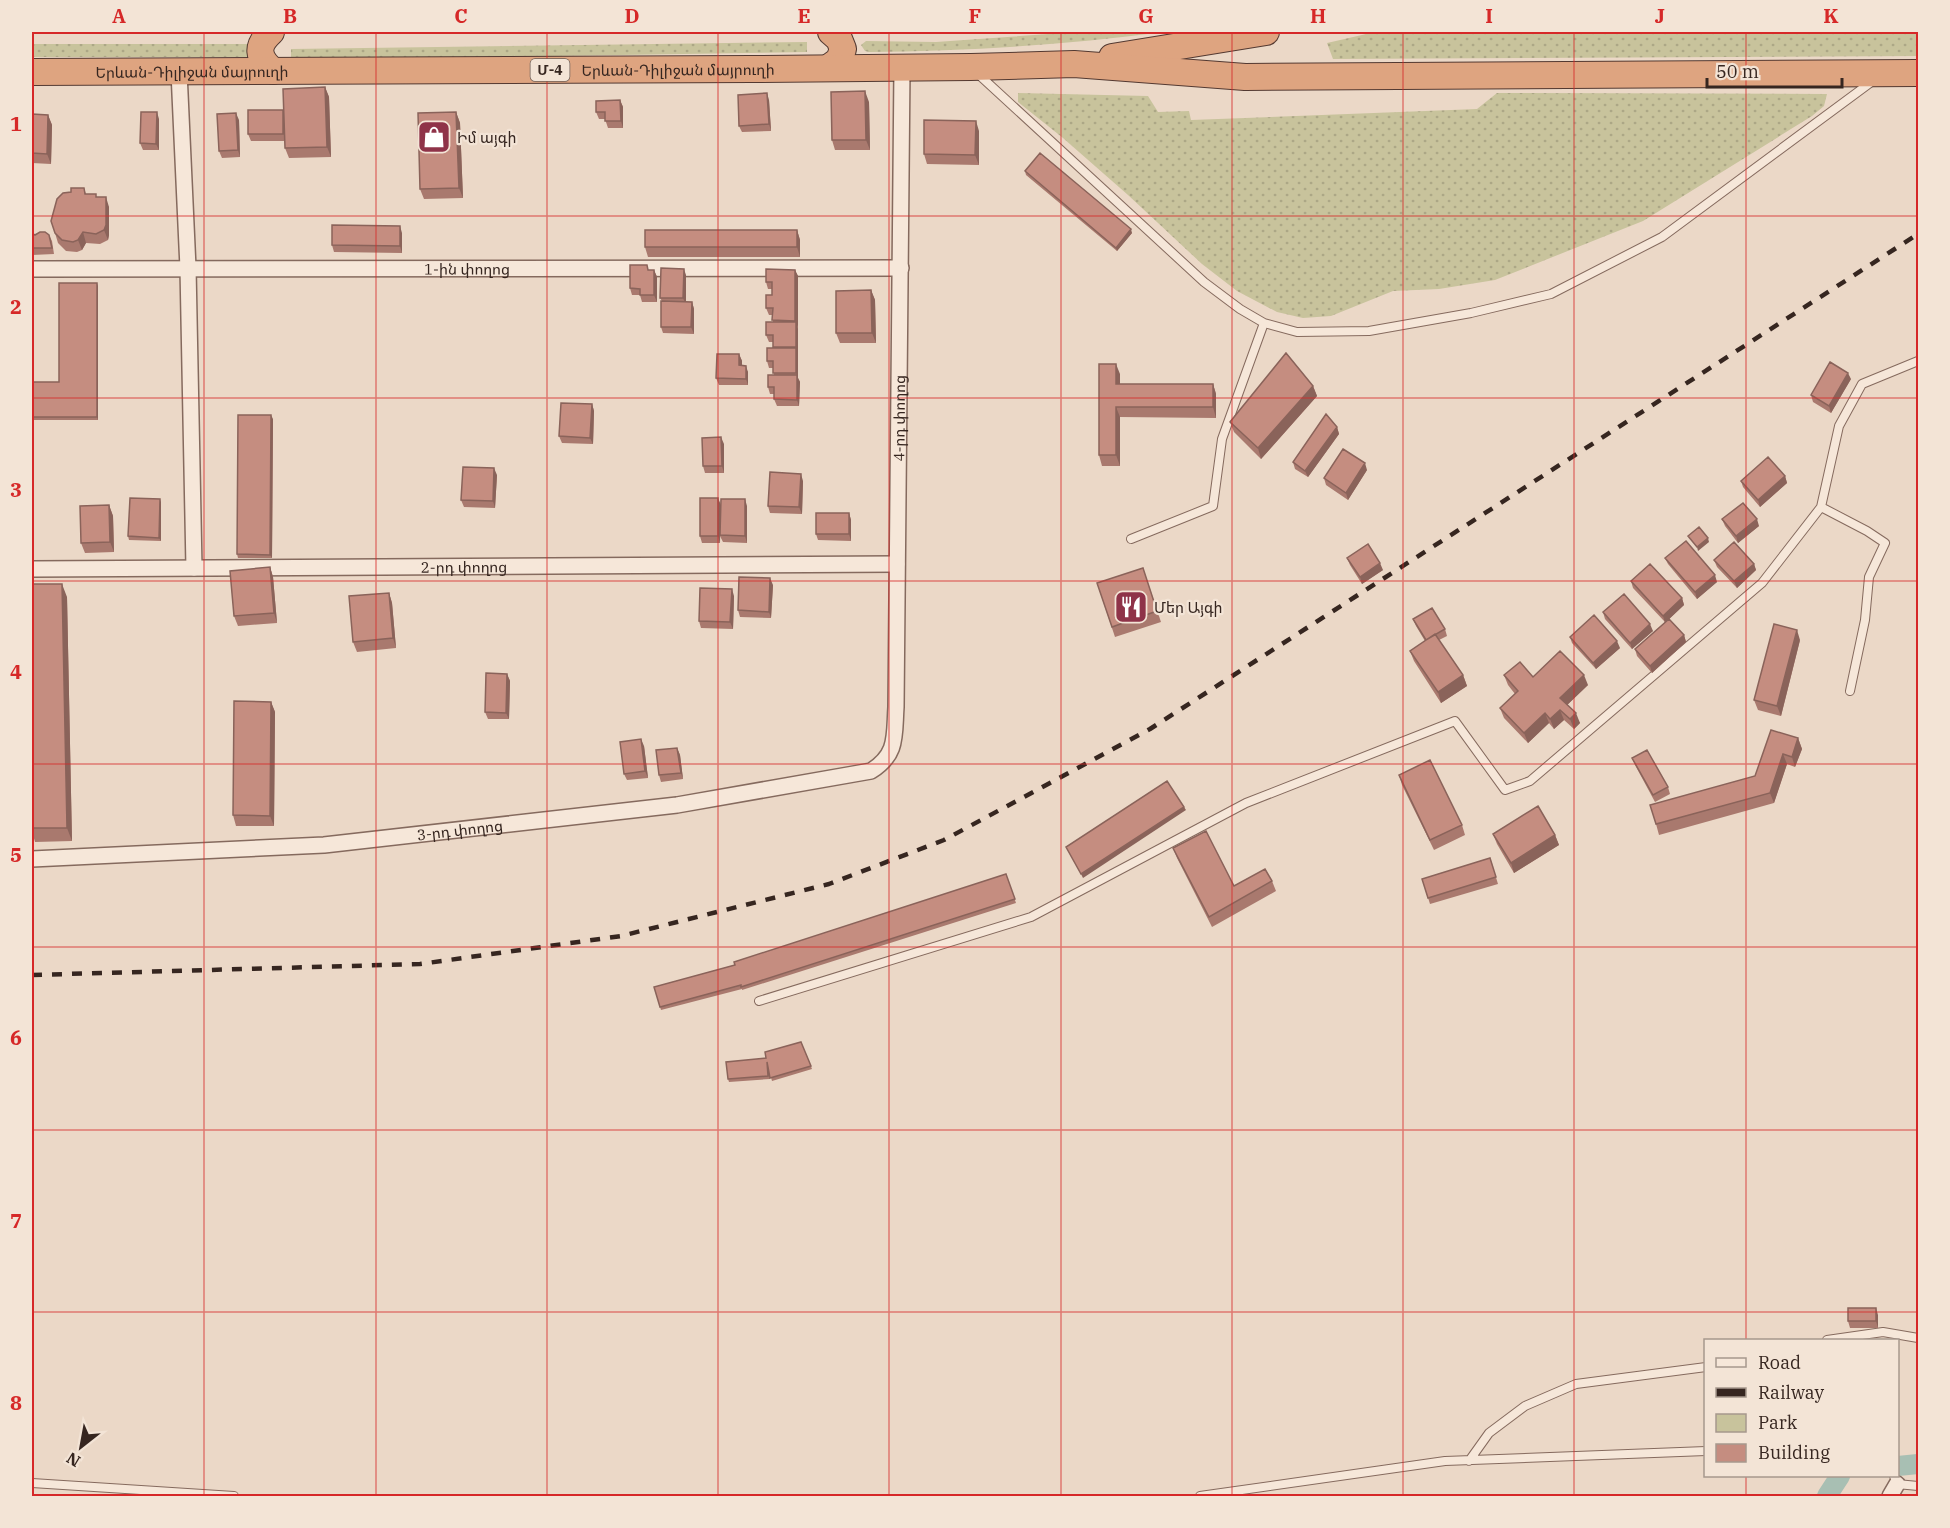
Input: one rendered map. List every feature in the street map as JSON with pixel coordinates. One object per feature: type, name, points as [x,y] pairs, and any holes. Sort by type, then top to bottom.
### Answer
[{"type":"highway","points":[[271,32],[261,44],[260,50],[264,61],[273,71]]},
{"type":"highway","points":[[828,68],[839,60],[843,49],[839,39],[831,32]]},
{"type":"highway","name":"Մ-4","points":[[1074,64],[1266,32]]},
{"type":"highway","points":[[1074,64],[1245,77],[1918,73]]},
{"type":"highway","name":"Երևան-Դիլիջան մայրուղի","points":[[32,72],[902,68],[1074,64]]},
{"type":"street","name":"4-րդ փողոց","points":[[882,764],[890,754],[896,719],[902,68]]},
{"type":"street","points":[[179,72],[188,268],[194,568]]},
{"type":"street","name":"1-ին փողոց","points":[[32,269],[901,268]]},
{"type":"street","name":"2-րդ փողոց","points":[[32,568],[897,564]]},
{"type":"street","name":"3-րդ փողոց","points":[[32,860],[324,844],[665,807],[871,771],[882,764]]},
{"type":"lane","points":[[971,67],[1204,282],[1240,309],[1264,323],[1297,332],[1369,331],[1471,313],[1551,294],[1662,237],[1885,72]]},
{"type":"lane","points":[[1131,539],[1212,506],[1222,439],[1264,323]]},
{"type":"lane","points":[[759,1001],[1031,917],[1246,803],[1455,721],[1505,790],[1530,781],[1762,583],[1821,507],[1839,426],[1862,384],[1918,361]]},
{"type":"lane","points":[[1821,507],[1885,543],[1869,578],[1865,620],[1850,691]]},
{"type":"lane","points":[[1839,1339],[1883,1332],[1918,1338]]},
{"type":"lane","points":[[1469,1461],[1489,1433],[1525,1406],[1576,1384],[1704,1367]]},
{"type":"lane","points":[[1200,1497],[1445,1461],[1704,1451]]},
{"type":"lane","points":[[32,1483],[234,1497]]},
{"type":"lane","points":[[1894,1486],[1918,1486]]},
{"type":"green space","points":[[1077,32],[1164,32],[1054,44],[943,50],[869,52],[865,51],[861,45],[866,41],[936,42]]},
{"type":"green space","points":[[1375,32],[1918,32],[1918,56],[1333,59],[1327,43]]},
{"type":"green space","points":[[807,42],[807,52],[291,60],[291,49]]},
{"type":"green space","points":[[32,44],[249,44],[249,57],[32,57]]},
{"type":"green space","points":[[1018,93],[1148,96],[1158,112],[1189,111],[1191,120],[1477,109],[1497,93],[1827,94],[1824,106],[1812,116],[1643,221],[1495,280],[1439,289],[1393,291],[1331,316],[1303,318],[1277,312],[1237,291],[1202,264],[1128,195],[1018,102]]},
{"type":"building","points":[[325,87],[327,147],[285,148],[283,89]]},
{"type":"building","points":[[865,91],[866,140],[832,140],[831,92]]},
{"type":"building","points":[[767,93],[769,124],[739,126],[738,95]]},
{"type":"building","points":[[620,100],[621,121],[605,121],[605,112],[596,112],[596,101]]},
{"type":"building","points":[[248,110],[283,110],[283,134],[248,134]]},
{"type":"building","points":[[141,112],[157,112],[156,144],[140,143]]},
{"type":"building","points":[[456,112],[459,188],[420,189],[418,113]]},
{"type":"building","points":[[236,113],[238,150],[219,151],[217,114]]},
{"type":"building","points":[[32,114],[48,115],[47,154],[32,153]]},
{"type":"building","points":[[924,120],[976,121],[975,155],[924,154]]},
{"type":"building","points":[[1040,153],[1131,229],[1116,248],[1025,171]]},
{"type":"building","points":[[71,188],[84,188],[85,194],[106,197],[104,230],[96,234],[83,232],[78,240],[73,242],[62,240],[55,233],[51,221],[57,199],[63,193],[71,192]]},
{"type":"building","points":[[332,225],[400,226],[400,246],[332,245]]},
{"type":"building","points":[[645,230],[797,230],[797,247],[645,247]]},
{"type":"building","points":[[40,232],[49,235],[52,248],[32,248],[32,233],[35,235]]},
{"type":"building","points":[[630,265],[647,265],[648,270],[654,270],[654,295],[640,295],[640,289],[630,288]]},
{"type":"building","points":[[661,268],[684,269],[683,298],[660,298]]},
{"type":"building","points":[[766,269],[795,270],[795,321],[772,320],[773,308],[766,308],[766,295],[772,295],[772,282],[766,282]]},
{"type":"building","points":[[59,283],[97,283],[97,417],[32,417],[32,382],[59,382]]},
{"type":"building","points":[[871,290],[872,333],[836,333],[836,291]]},
{"type":"building","points":[[661,301],[692,302],[691,327],[661,327]]},
{"type":"building","points":[[766,322],[796,322],[796,347],[773,347],[773,335],[766,335]]},
{"type":"building","points":[[767,348],[796,348],[796,373],[773,373],[773,361],[767,361]]},
{"type":"building","points":[[1286,353],[1313,386],[1258,448],[1230,422]]},
{"type":"building","points":[[717,354],[739,354],[739,365],[746,366],[746,379],[716,378]]},
{"type":"building","points":[[1830,362],[1848,373],[1829,406],[1811,395]]},
{"type":"building","points":[[1099,364],[1116,364],[1116,384],[1213,384],[1213,407],[1116,407],[1116,455],[1099,455]]},
{"type":"building","points":[[768,375],[797,375],[797,400],[774,399],[774,387],[768,387]]},
{"type":"building","points":[[561,403],[592,404],[590,438],[559,436]]},
{"type":"building","points":[[1326,414],[1337,427],[1305,471],[1293,462]]},
{"type":"building","points":[[238,415],[271,415],[270,555],[237,554]]},
{"type":"building","points":[[721,437],[722,466],[703,466],[702,438]]},
{"type":"building","points":[[1343,449],[1365,463],[1346,493],[1324,478]]},
{"type":"building","points":[[1768,457],[1785,476],[1758,500],[1741,481]]},
{"type":"building","points":[[463,467],[494,468],[493,501],[461,500]]},
{"type":"building","points":[[770,472],[801,474],[799,507],[768,506]]},
{"type":"building","points":[[130,498],[160,499],[159,538],[128,536]]},
{"type":"building","points":[[700,498],[718,498],[718,536],[700,536]]},
{"type":"building","points":[[721,499],[745,499],[745,536],[720,535]]},
{"type":"building","points":[[1743,503],[1757,519],[1736,536],[1722,519]]},
{"type":"building","points":[[109,505],[110,542],[81,543],[80,506]]},
{"type":"building","points":[[816,513],[849,513],[849,534],[816,534]]},
{"type":"building","points":[[1699,527],[1708,538],[1697,547],[1688,536]]},
{"type":"building","points":[[1686,541],[1715,575],[1695,592],[1665,558]]},
{"type":"building","points":[[1734,542],[1754,564],[1734,581],[1714,560]]},
{"type":"building","points":[[1368,544],[1380,563],[1360,577],[1347,558]]},
{"type":"building","points":[[1650,564],[1682,598],[1663,616],[1631,581]]},
{"type":"building","points":[[270,567],[274,613],[234,616],[230,571]]},
{"type":"building","points":[[1143,568],[1157,611],[1112,627],[1097,583]]},
{"type":"building","points":[[739,577],[770,578],[769,612],[738,610]]},
{"type":"building","points":[[32,584],[62,584],[67,828],[32,828]]},
{"type":"building","points":[[700,588],[732,589],[730,622],[699,621]]},
{"type":"building","points":[[389,593],[393,638],[353,642],[349,596]]},
{"type":"building","points":[[1624,594],[1650,624],[1630,643],[1603,612]]},
{"type":"building","points":[[1432,608],[1445,629],[1426,640],[1413,619]]},
{"type":"building","points":[[1594,615],[1617,641],[1593,663],[1570,637]]},
{"type":"building","points":[[1669,619],[1684,635],[1650,666],[1635,649]]},
{"type":"building","points":[[1774,624],[1797,630],[1777,706],[1754,700]]},
{"type":"building","points":[[1435,634],[1463,675],[1438,692],[1410,651]]},
{"type":"building","points":[[1560,651],[1584,675],[1560,698],[1576,713],[1570,719],[1560,710],[1550,719],[1545,713],[1524,733],[1500,708],[1518,691],[1504,675],[1520,662],[1533,677]]},
{"type":"building","points":[[486,673],[507,674],[506,713],[485,712]]},
{"type":"building","points":[[234,701],[271,702],[270,816],[233,815]]},
{"type":"building","points":[[1771,730],[1798,738],[1792,757],[1783,754],[1770,793],[1656,824],[1650,805],[1755,776]]},
{"type":"building","points":[[641,739],[645,771],[624,774],[620,742]]},
{"type":"building","points":[[677,748],[681,773],[659,775],[656,750]]},
{"type":"building","points":[[1647,750],[1668,787],[1653,795],[1632,758]]},
{"type":"building","points":[[1430,760],[1462,825],[1430,840],[1399,775]]},
{"type":"building","points":[[1167,781],[1184,807],[1081,874],[1066,847]]},
{"type":"building","points":[[1538,806],[1555,835],[1511,863],[1493,834]]},
{"type":"building","points":[[1206,831],[1234,886],[1265,869],[1272,881],[1209,917],[1173,848]]},
{"type":"building","points":[[1490,858],[1496,877],[1428,898],[1422,879]]},
{"type":"building","points":[[1006,874],[1015,899],[741,987],[741,985],[660,1007],[654,987],[735,965],[734,962]]},
{"type":"building","points":[[801,1042],[811,1066],[770,1078],[767,1062],[768,1076],[728,1079],[726,1062],[766,1058],[765,1052]]},
{"type":"building","points":[[1848,1308],[1876,1308],[1876,1321],[1848,1321]]},
{"type":"waterway","points":[[1899,1466],[1918,1464]]},
{"type":"waterway","points":[[1827,1496],[1839,1477]]},
{"type":"railway","points":[[32,975],[420,964],[621,936],[829,884],[944,840],[1150,729],[1918,234]]},
{"type":"place","name":"Իմ այգի","points":[[434,137]]},
{"type":"place","name":"Մեր Այգի","points":[[1131,607]]}]
